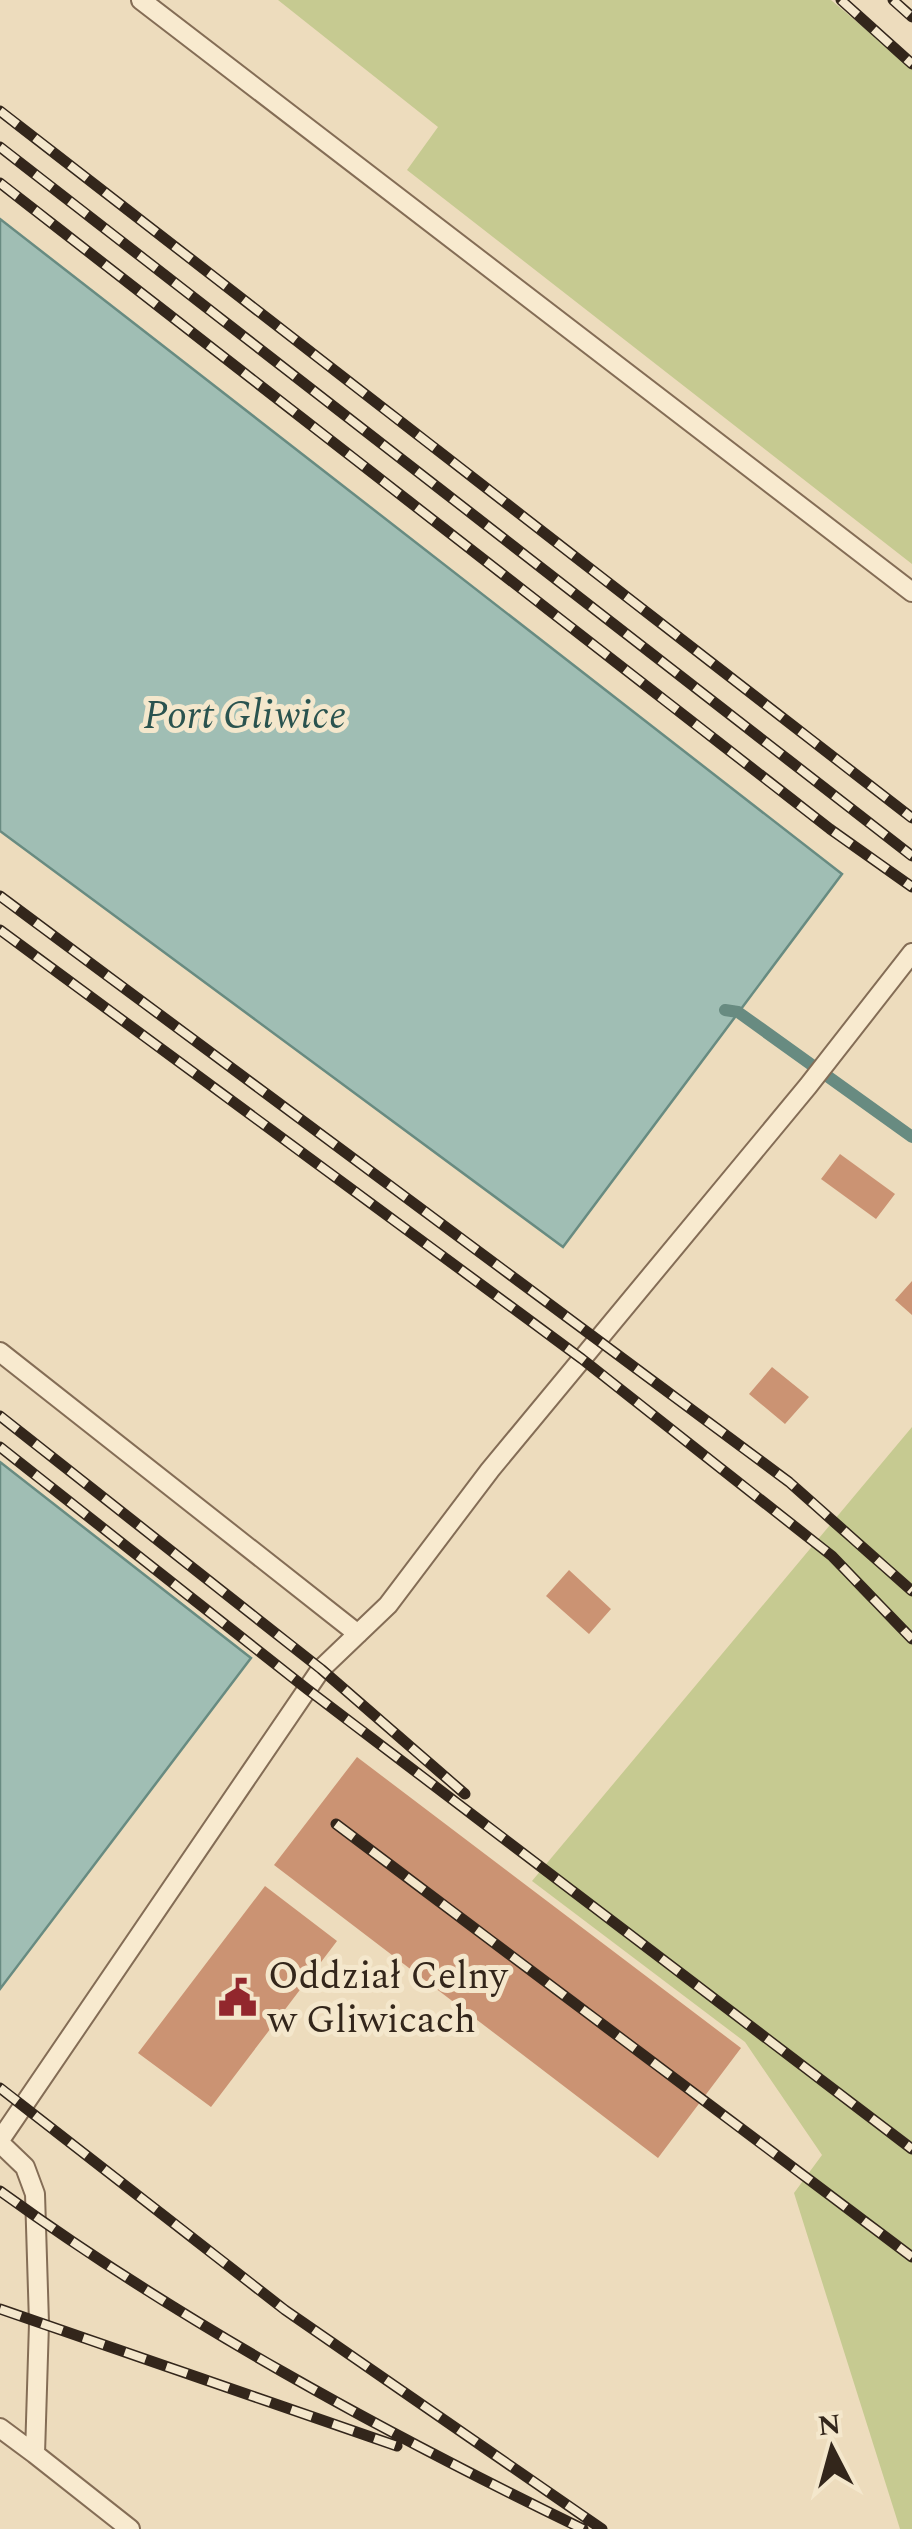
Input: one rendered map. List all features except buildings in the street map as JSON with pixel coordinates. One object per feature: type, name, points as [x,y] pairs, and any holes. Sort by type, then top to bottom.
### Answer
[{"type":"lane","points":[[141,0],[912,592]]},
{"type":"lane","points":[[35,2454],[39,2322],[35,2194],[25,2167],[0,2142],[314,1679],[388,1605],[490,1470],[808,1086],[912,953]]},
{"type":"lane","points":[[0,1352],[358,1634]]},
{"type":"lane","points":[[0,2428],[130,2529]]},
{"type":"green space","points":[[278,0],[831,0],[912,68],[912,564],[407,170],[438,127]]},
{"type":"green space","points":[[912,1427],[912,2529],[900,2529],[794,2193],[822,2155],[745,2042],[532,1881]]},
{"type":"water","name":"Port Gliwice","points":[[0,219],[842,874],[563,1247],[0,831]]},
{"type":"water","points":[[0,1462],[251,1658],[0,1989]]},
{"type":"waterway","points":[[725,1010],[738,1012],[912,1137]]},
{"type":"railway","points":[[841,0],[912,64]]},
{"type":"railway","points":[[893,0],[912,17]]},
{"type":"railway","points":[[0,111],[912,818]]},
{"type":"railway","points":[[0,147],[912,856]]},
{"type":"railway","points":[[0,183],[830,829],[912,887]]},
{"type":"railway","points":[[0,896],[789,1482],[912,1591]]},
{"type":"railway","points":[[0,930],[582,1359],[832,1556],[912,1639]]},
{"type":"railway","points":[[0,1416],[321,1669],[465,1794]]},
{"type":"railway","points":[[0,1447],[307,1689],[912,2149]]},
{"type":"railway","points":[[336,1824],[912,2257]]},
{"type":"railway","points":[[0,2088],[285,2310],[602,2529]]},
{"type":"railway","points":[[0,2191],[211,2330],[357,2414],[583,2529]]},
{"type":"railway","points":[[0,2309],[397,2446]]},
{"type":"place","name":"Oddział Celny w Gliwicach","points":[[238,1997]]}]
